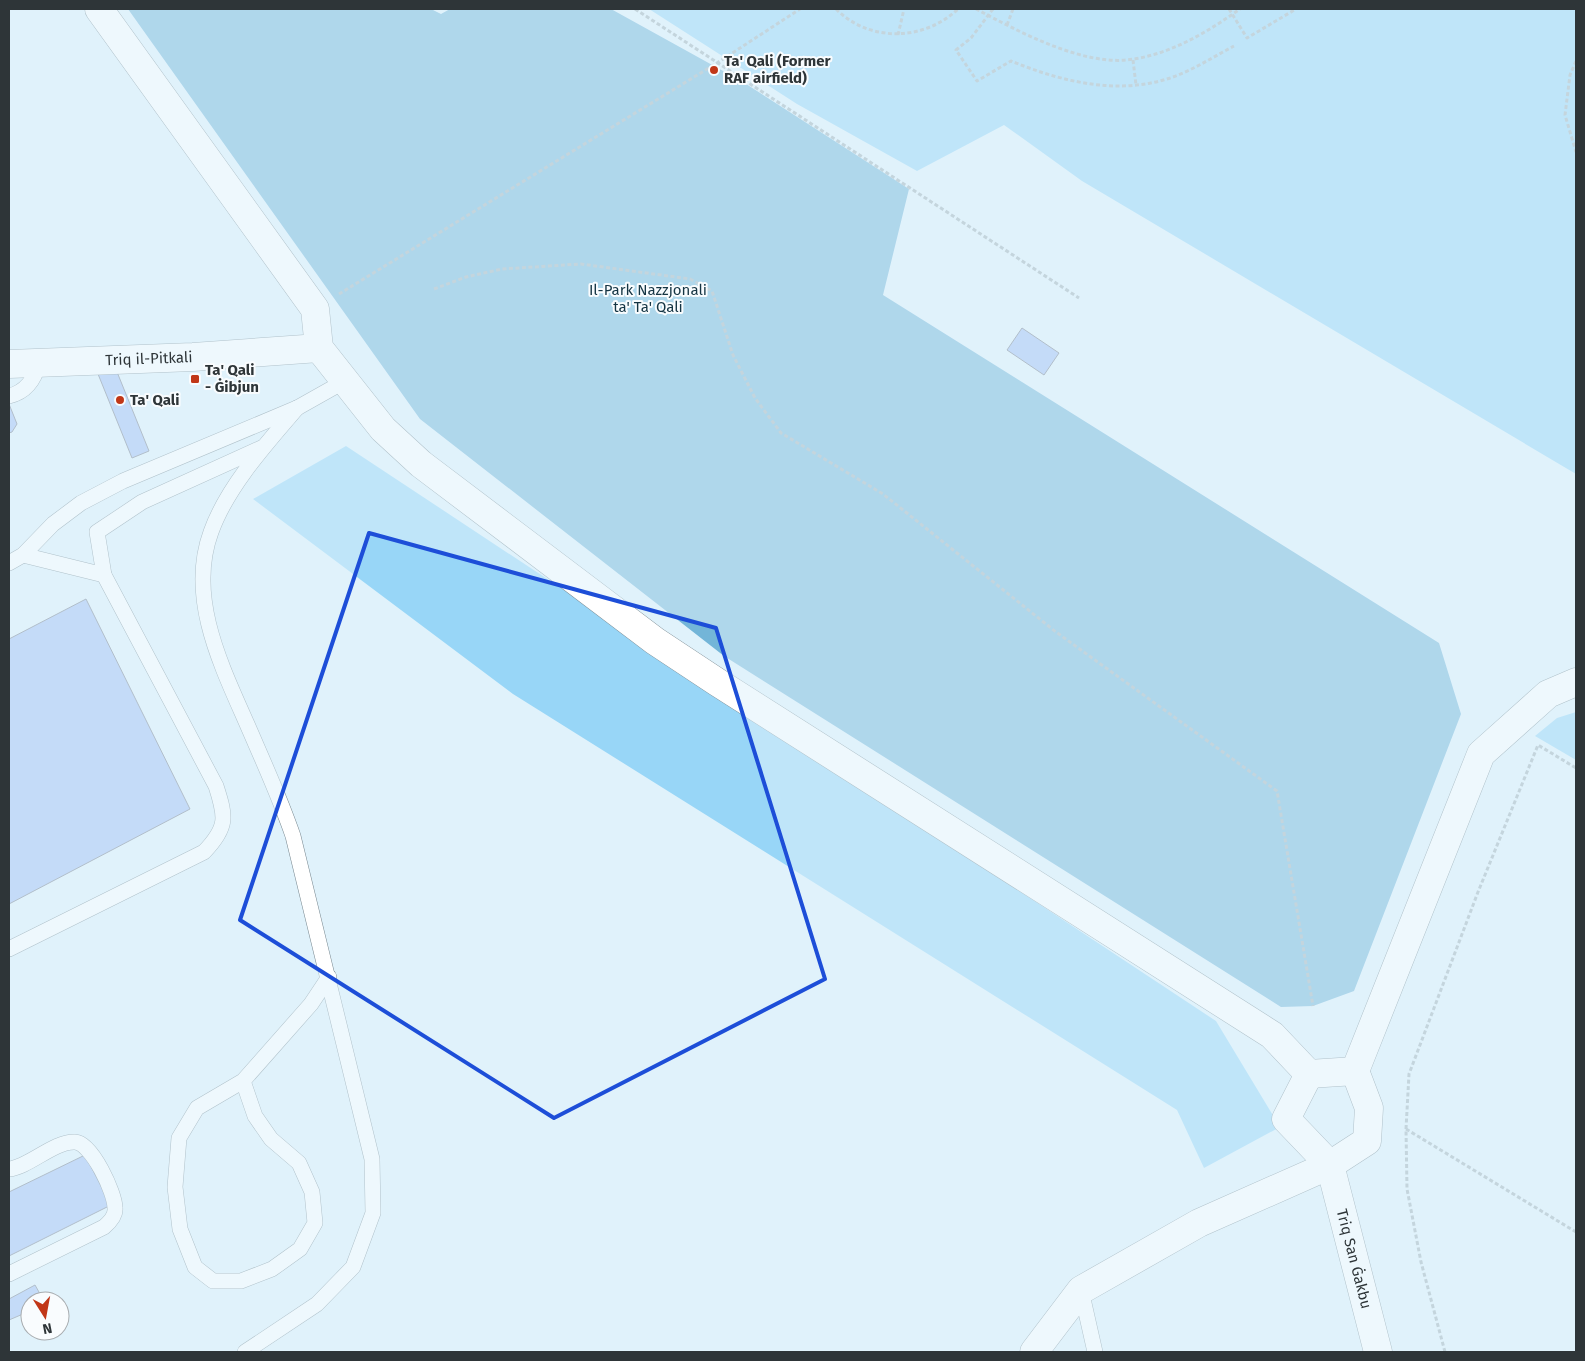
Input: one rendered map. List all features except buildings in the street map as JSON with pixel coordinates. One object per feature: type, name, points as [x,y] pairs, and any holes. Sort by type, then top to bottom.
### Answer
[{"type":"main road","points":[[99,9],[315,309],[319,348],[383,429],[421,464],[655,641],[1272,1035],[1309,1074]]},
{"type":"main road","name":"Triq il-Pitkali","points":[[9,364],[193,357],[319,348]]},
{"type":"main road","points":[[1034,1352],[1081,1290],[1199,1223],[1330,1165],[1368,1141],[1369,1108],[1355,1071],[1481,754],[1548,694],[1576,682]]},
{"type":"main road","points":[[1309,1074],[1355,1071]]},
{"type":"main road","points":[[1309,1074],[1286,1119],[1330,1165]]},
{"type":"main road","name":"Triq San Ġakbu","points":[[1330,1165],[1378,1352]]},
{"type":"lane","points":[[9,396],[28,386],[36,375],[39,362]]},
{"type":"lane","points":[[9,563],[24,555],[53,524],[81,503],[123,480],[297,408],[345,381]]},
{"type":"lane","points":[[245,1352],[317,1304],[353,1267],[373,1213],[372,1159],[291,828],[220,662],[206,616],[203,570],[211,532],[236,485],[263,447],[297,408]]},
{"type":"lane","points":[[9,949],[204,852],[218,836],[225,812],[216,786],[104,575],[97,532],[142,502],[263,447]]},
{"type":"lane","points":[[24,555],[104,575]]},
{"type":"lane","points":[[243,1082],[256,1116],[271,1138],[299,1163],[312,1192],[315,1223],[300,1249],[272,1269],[241,1281],[213,1282],[195,1267],[180,1230],[175,1187],[180,1138],[197,1108],[243,1082],[280,1036],[311,1004],[329,977]]},
{"type":"lane","points":[[9,1170],[65,1144],[76,1142],[86,1146],[93,1154],[114,1199],[116,1210],[112,1220],[104,1227],[9,1274]]},
{"type":"lane","points":[[1081,1290],[1095,1352]]},
{"type":"path","points":[[634,9],[1078,298]]},
{"type":"path","points":[[315,309],[800,9]]},
{"type":"path","points":[[836,9],[862,26],[876,32],[898,34],[923,31],[946,20],[958,9]]},
{"type":"path","points":[[898,34],[904,9]]},
{"type":"path","points":[[976,9],[1030,36],[1082,55],[1112,60],[1132,60],[1180,45],[1240,9]]},
{"type":"path","points":[[993,9],[971,38],[956,50],[977,81],[1010,61],[1067,81],[1112,87],[1136,85],[1182,74],[1234,46]]},
{"type":"path","points":[[1007,25],[1013,9]]},
{"type":"path","points":[[1229,9],[1247,38],[1296,9]]},
{"type":"path","points":[[1132,60],[1136,85]]},
{"type":"path","points":[[1576,61],[1570,74],[1565,116],[1576,152]]},
{"type":"path","points":[[434,289],[466,277],[502,269],[581,264],[690,279],[712,291],[733,355],[755,398],[781,433],[883,494],[1056,632],[1277,791],[1313,1006]]},
{"type":"path","points":[[1445,1352],[1421,1262],[1407,1189],[1406,1128],[1409,1074],[1478,892],[1538,745],[1576,768]]},
{"type":"path","points":[[1406,1128],[1576,1232]]},
{"type":"highlighted area","points":[[369,533],[716,628],[825,979],[554,1118],[240,920]]},
{"type":"shaded area","points":[[649,9],[1576,9],[1576,474],[1082,181],[1004,125],[917,171],[797,104]]},
{"type":"shaded area","points":[[346,446],[1216,1021],[1280,1127],[1204,1168],[1177,1110],[513,694],[253,499]]},
{"type":"shaded area","points":[[1576,712],[1576,760],[1535,736],[1557,718]]},
{"type":"green space","name":"Il-Park Nazzjonali ta' Ta' Qali","points":[[128,9],[431,9],[441,14],[450,9],[611,9],[743,82],[909,189],[883,295],[1439,643],[1461,714],[1354,991],[1313,1006],[1281,1007],[724,656],[420,419]]},
{"type":"place","name":"Ta' Qali (Former RAF airfield)","points":[[714,70]]},
{"type":"place","name":"Ta' Qali - Ġibjun","points":[[195,379]]},
{"type":"place","name":"Ta' Qali","points":[[120,400]]}]
